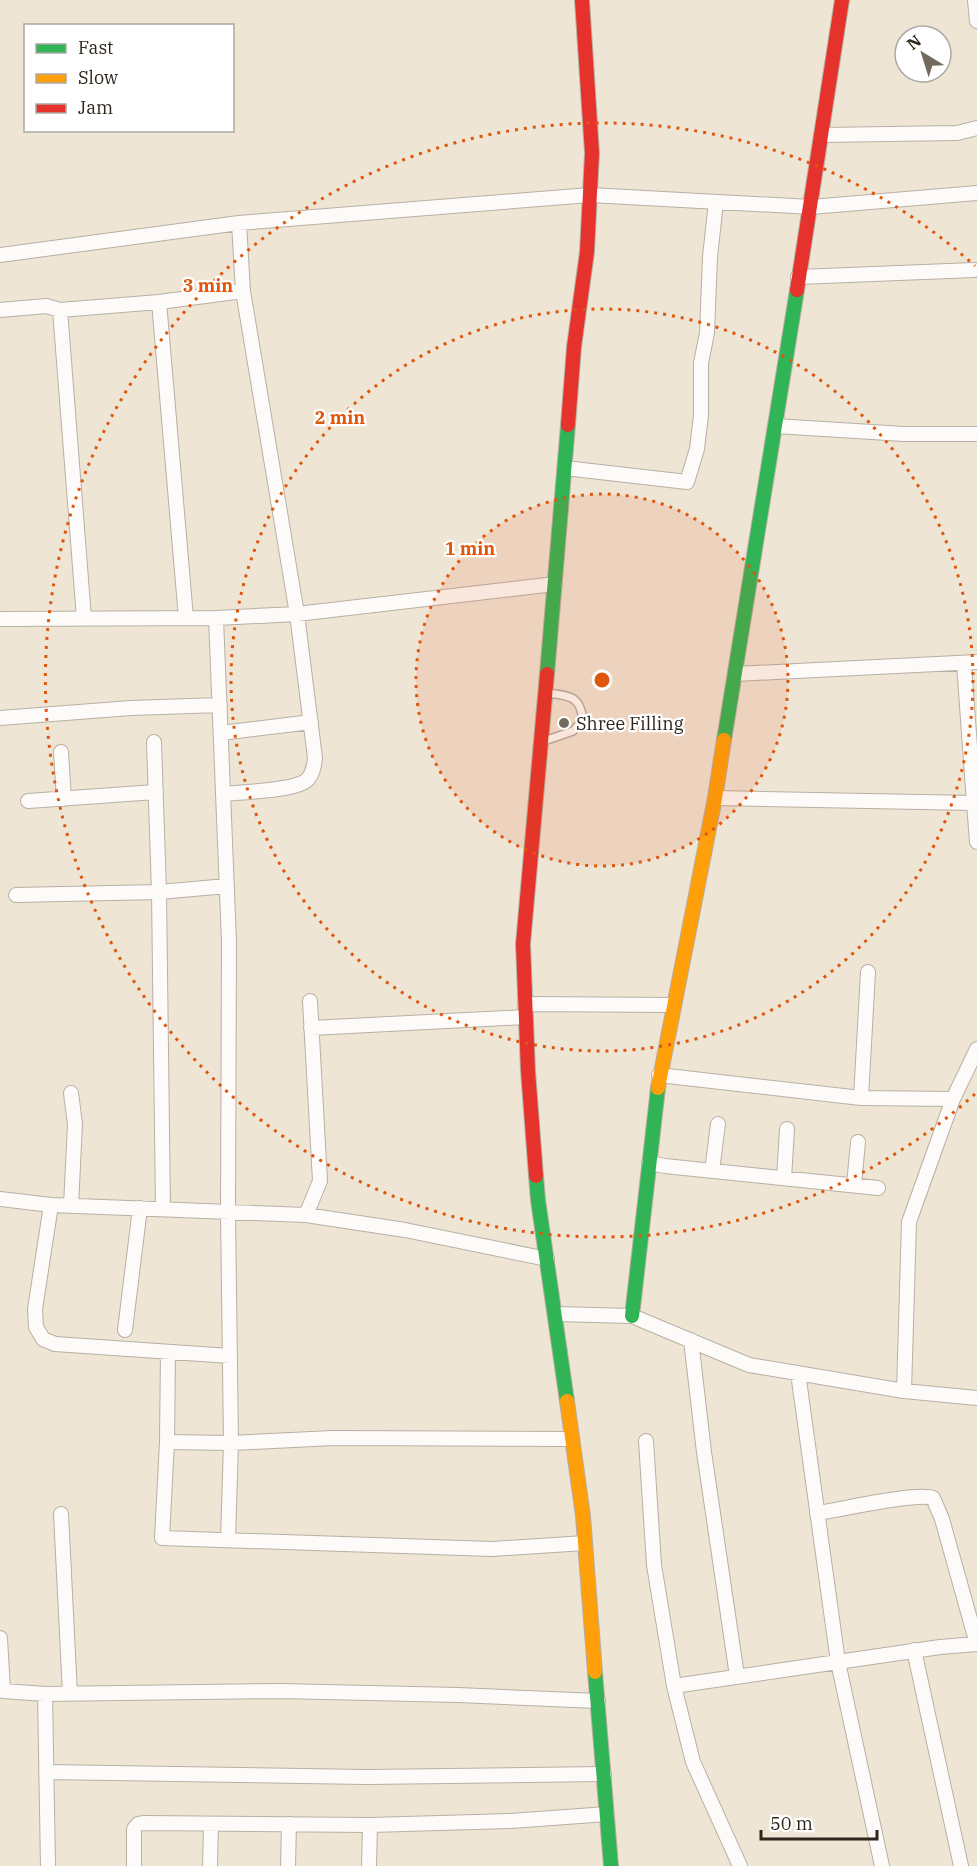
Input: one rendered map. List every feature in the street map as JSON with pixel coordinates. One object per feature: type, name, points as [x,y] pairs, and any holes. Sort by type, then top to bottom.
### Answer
[{"type":"street","points":[[582,0],[592,153],[587,252],[574,346],[523,944],[525,1010],[538,1200],[585,1543],[611,1866]]},
{"type":"street","points":[[632,1316],[659,1075],[715,798],[811,207],[842,0]]},
{"type":"street","points":[[975,0],[977,21]]},
{"type":"street","points":[[822,135],[957,133],[977,128]]},
{"type":"street","points":[[0,255],[239,223],[590,195],[811,207],[977,193]]},
{"type":"street","points":[[565,468],[687,482],[697,449],[701,415],[701,363],[707,333],[710,257],[716,202]]},
{"type":"street","points":[[223,794],[295,787],[307,780],[313,771],[315,759],[297,614],[243,291],[239,223]]},
{"type":"street","points":[[798,278],[974,270]]},
{"type":"street","points":[[0,310],[46,306],[60,310],[159,302],[243,291]]},
{"type":"street","points":[[159,302],[186,618]]},
{"type":"street","points":[[60,310],[84,618]]},
{"type":"street","points":[[775,426],[904,434],[977,434]]},
{"type":"street","points":[[0,619],[216,618],[297,614],[555,584]]},
{"type":"street","points":[[216,618],[229,942],[228,1212],[231,1443],[228,1540]]},
{"type":"street","points":[[735,674],[970,663],[977,842]]},
{"type":"street","points":[[0,718],[131,708],[220,705]]},
{"type":"street","points":[[221,734],[311,722]]},
{"type":"street","points":[[154,742],[159,892],[163,1209]]},
{"type":"street","points":[[61,752],[64,799]]},
{"type":"street","points":[[28,801],[156,792]]},
{"type":"street","points":[[715,798],[975,803]]},
{"type":"street","points":[[16,895],[159,892],[227,886]]},
{"type":"street","points":[[861,1098],[868,972]]},
{"type":"street","points":[[306,1215],[320,1181],[310,1001]]},
{"type":"street","points":[[311,1028],[525,1010],[673,1005]]},
{"type":"street","points":[[904,1390],[909,1222],[953,1099],[977,1049]]},
{"type":"street","points":[[659,1075],[861,1098],[953,1099]]},
{"type":"street","points":[[71,1093],[75,1124],[71,1206]]},
{"type":"street","points":[[712,1171],[718,1124]]},
{"type":"street","points":[[784,1178],[787,1129]]},
{"type":"street","points":[[854,1185],[858,1142]]},
{"type":"street","points":[[649,1162],[665,1166],[878,1188]]},
{"type":"street","points":[[0,1199],[51,1205],[306,1215],[405,1230],[547,1259]]},
{"type":"street","points":[[51,1205],[35,1309],[36,1327],[43,1339],[55,1344],[230,1356]]},
{"type":"street","points":[[125,1330],[140,1208]]},
{"type":"street","points":[[555,1314],[632,1316],[749,1365],[904,1390],[977,1398]]},
{"type":"street","points":[[691,1340],[704,1452],[737,1677]]},
{"type":"street","points":[[168,1352],[167,1442],[162,1538],[492,1549],[585,1543]]},
{"type":"street","points":[[798,1373],[838,1662],[882,1866]]},
{"type":"street","points":[[167,1442],[231,1443],[333,1438],[572,1440]]},
{"type":"street","points":[[646,1441],[654,1565],[674,1686],[693,1762],[740,1866]]},
{"type":"street","points":[[674,1686],[914,1650],[977,1644],[942,1519],[933,1498],[929,1496],[909,1497],[817,1514]]},
{"type":"street","points":[[61,1514],[70,1694]]},
{"type":"street","points":[[0,1638],[3,1690],[45,1694],[292,1691],[598,1701]]},
{"type":"street","points":[[914,1650],[961,1866]]},
{"type":"street","points":[[45,1694],[48,1866]]},
{"type":"street","points":[[46,1772],[367,1778],[604,1774]]},
{"type":"street","points":[[134,1866],[134,1829],[138,1824],[370,1826],[511,1821],[607,1814]]},
{"type":"street","points":[[210,1866],[211,1824]]},
{"type":"street","points":[[288,1866],[289,1824]]},
{"type":"street","points":[[369,1866],[370,1826]]},
{"type":"lane","points":[[541,742],[573,731],[583,720],[582,707],[572,696],[545,692]]},
{"type":"traffic: fast","points":[[724,740],[797,290]]},
{"type":"traffic: fast","points":[[547,674],[568,425]]},
{"type":"traffic: fast","points":[[632,1316],[658,1088]]},
{"type":"traffic: fast","points":[[536,1176],[567,1401]]},
{"type":"traffic: fast","points":[[595,1672],[611,1866]]},
{"type":"traffic: slow","points":[[658,1088],[715,798],[724,740]]},
{"type":"traffic: slow","points":[[567,1401],[583,1516],[595,1672]]},
{"type":"traffic: jam","points":[[568,425],[574,347],[587,252],[592,153],[582,0]]},
{"type":"traffic: jam","points":[[797,290],[842,0]]},
{"type":"traffic: jam","points":[[536,1176],[528,1071],[523,944],[547,674]]},
{"type":"place","name":"Shree Filling","points":[[564,723]]}]
